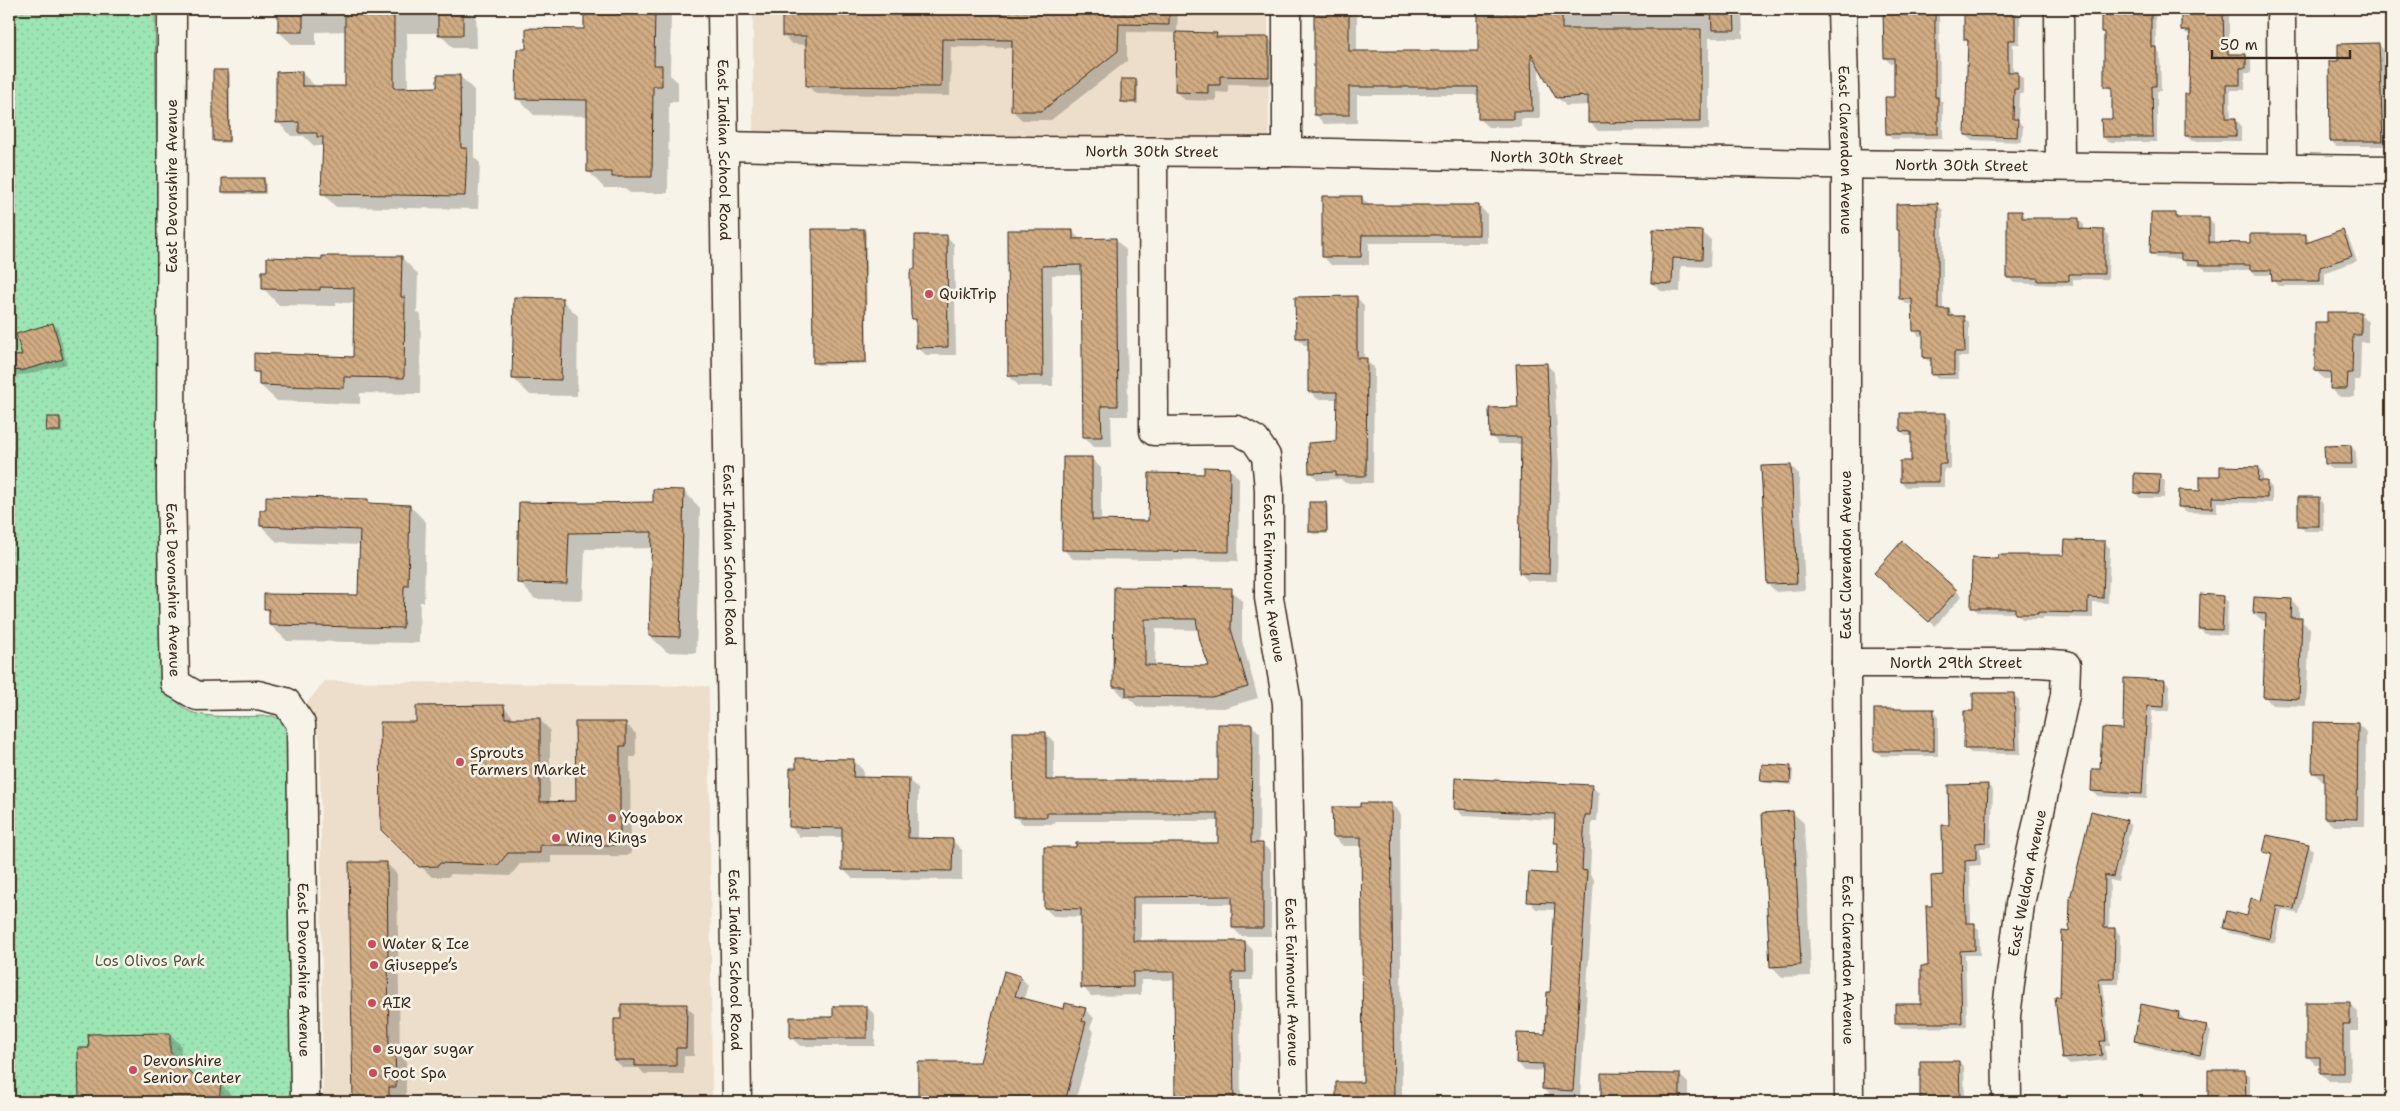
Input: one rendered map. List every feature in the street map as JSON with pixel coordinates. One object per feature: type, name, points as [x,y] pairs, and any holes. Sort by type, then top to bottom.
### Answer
[{"type":"street","name":"East Devonshire Avenue","points":[[172,9],[171,488],[175,683],[197,696],[258,695],[286,702],[301,724],[305,1102]]},
{"type":"street","name":"East Indian School Road","points":[[722,9],[737,1102]]},
{"type":"street","points":[[1287,9],[1287,152]]},
{"type":"street","name":"East Clarendon Avenue","points":[[1842,9],[1846,164],[1846,664],[1849,1102]]},
{"type":"street","points":[[2059,9],[2060,166]]},
{"type":"street","points":[[2281,20],[2282,169]]},
{"type":"street","name":"North 30th Street","points":[[723,146],[1287,152],[1846,164],[2391,170]]},
{"type":"street","name":"East Fairmount Avenue","points":[[1153,152],[1154,431],[1237,430],[1255,440],[1266,456],[1269,489],[1269,598],[1287,703],[1294,1102]]},
{"type":"street","name":"North 29th Street","points":[[1846,664],[2039,663],[2066,666]]},
{"type":"street","name":"East Weldon Avenue","points":[[2007,1102],[2006,1016],[2014,938],[2065,695],[2066,666]]},
{"type":"shaded area","points":[[753,9],[1268,9],[1269,143],[753,134]]},
{"type":"shaded area","points":[[325,681],[709,686],[712,1102],[323,1102],[320,741],[315,720],[305,705]]},
{"type":"green space","name":"Los Olivos Park","points":[[9,9],[155,9],[163,675],[177,701],[191,712],[208,716],[273,716],[289,726],[293,1102],[9,1102]]},
{"type":"building","points":[[278,9],[303,9],[303,32],[278,32]]},
{"type":"building","points":[[345,9],[394,9],[394,88],[437,87],[437,75],[460,75],[461,148],[467,148],[465,196],[321,194],[323,137],[317,137],[317,133],[299,133],[299,122],[276,123],[276,72],[302,71],[302,86],[345,86]]},
{"type":"building","points":[[438,9],[463,9],[463,35],[438,35]]},
{"type":"building","points":[[584,9],[655,9],[654,65],[662,65],[662,86],[653,86],[652,177],[612,177],[612,172],[587,172],[587,100],[516,99],[517,49],[526,49],[526,28],[584,29]]},
{"type":"building","points":[[782,9],[1169,9],[1169,25],[1119,24],[1118,51],[1042,111],[1011,111],[1012,40],[942,39],[941,87],[806,86],[806,36],[782,36]]},
{"type":"building","points":[[1314,9],[1349,9],[1349,51],[1478,51],[1478,9],[1562,9],[1562,29],[1701,29],[1701,122],[1588,123],[1588,96],[1556,98],[1531,53],[1532,111],[1513,111],[1513,119],[1478,119],[1478,87],[1349,87],[1349,115],[1314,115]]},
{"type":"building","points":[[1711,9],[1734,9],[1735,30],[1712,30]]},
{"type":"building","points":[[1883,9],[1935,9],[1935,97],[1938,97],[1938,134],[1886,134],[1885,97],[1894,97],[1894,58],[1884,58]]},
{"type":"building","points":[[1964,9],[2015,9],[2015,40],[2008,40],[2008,72],[2018,72],[2018,89],[2014,89],[2013,119],[2018,119],[2017,137],[1965,135],[1968,40],[1964,40]]},
{"type":"building","points":[[2111,9],[2151,9],[2151,47],[2156,47],[2156,86],[2152,86],[2153,137],[2102,137],[2101,119],[2112,119],[2112,87],[2104,87],[2104,32],[2101,32],[2101,14],[2111,14]]},
{"type":"building","points":[[2181,9],[2223,9],[2224,49],[2228,49],[2228,54],[2246,54],[2246,68],[2240,68],[2240,85],[2226,85],[2226,118],[2236,118],[2236,136],[2185,136],[2185,94],[2189,94],[2190,31],[2181,31]]},
{"type":"building","points":[[1176,32],[1217,33],[1216,37],[1269,37],[1269,77],[1220,76],[1220,85],[1208,85],[1208,93],[1175,92]]},
{"type":"building","points":[[2379,43],[2383,141],[2330,141],[2329,61],[2338,61],[2338,44]]},
{"type":"building","points":[[213,70],[228,70],[229,141],[213,141]]},
{"type":"building","points":[[1121,79],[1136,79],[1136,102],[1121,102]]},
{"type":"building","points":[[222,178],[264,178],[264,192],[222,192]]},
{"type":"building","points":[[1322,196],[1362,196],[1362,205],[1479,205],[1479,235],[1362,235],[1361,257],[1322,257]]},
{"type":"building","points":[[1938,203],[1938,309],[1949,309],[1949,316],[1964,316],[1965,352],[1954,352],[1954,374],[1931,375],[1931,358],[1923,358],[1923,331],[1913,331],[1912,299],[1899,299],[1899,230],[1896,230],[1896,204]]},
{"type":"building","points":[[2007,211],[2022,211],[2022,218],[2079,218],[2079,229],[2104,230],[2104,274],[2069,274],[2069,281],[2007,278]]},
{"type":"building","points":[[2151,213],[2176,213],[2176,218],[2209,218],[2209,242],[2250,243],[2250,234],[2306,234],[2306,243],[2343,230],[2352,256],[2320,267],[2320,281],[2272,281],[2271,270],[2250,270],[2250,265],[2199,265],[2199,261],[2181,260],[2181,254],[2150,254]]},
{"type":"building","points":[[812,229],[864,229],[866,362],[813,363]]},
{"type":"building","points":[[1653,229],[1703,231],[1702,259],[1673,258],[1672,284],[1651,283]]},
{"type":"building","points":[[1007,230],[1073,230],[1073,239],[1116,238],[1118,406],[1101,406],[1102,437],[1083,437],[1081,265],[1042,266],[1043,376],[1008,376]]},
{"type":"building","name":"QuikTrip","points":[[915,235],[947,235],[948,347],[916,348],[916,319],[912,319],[911,315],[910,272],[912,269],[915,269]]},
{"type":"building","points":[[322,256],[402,256],[401,297],[405,297],[404,378],[344,377],[344,388],[259,385],[259,372],[254,372],[254,353],[353,357],[354,288],[320,287],[320,290],[262,289],[262,271],[267,271],[267,257],[322,259]]},
{"type":"building","points":[[1357,296],[1357,358],[1367,358],[1366,476],[1336,476],[1336,472],[1309,473],[1308,443],[1336,441],[1337,392],[1308,392],[1308,338],[1296,338],[1295,297]]},
{"type":"building","points":[[514,297],[563,298],[561,380],[512,379]]},
{"type":"building","points":[[2327,312],[2361,312],[2361,335],[2353,335],[2352,373],[2348,373],[2347,389],[2330,389],[2331,372],[2315,371],[2315,322],[2327,322]]},
{"type":"building","points":[[53,323],[63,359],[24,370],[9,371],[9,357],[22,355],[16,334]]},
{"type":"building","points":[[1547,363],[1551,461],[1549,574],[1519,573],[1521,437],[1490,437],[1489,408],[1518,407],[1516,364]]},
{"type":"building","points":[[1900,413],[1946,413],[1946,464],[1939,464],[1939,482],[1900,482],[1900,461],[1911,461],[1911,432],[1900,431]]},
{"type":"building","points":[[47,417],[60,417],[60,431],[46,431]]},
{"type":"building","points":[[2351,445],[2352,464],[2325,464],[2324,446]]},
{"type":"building","points":[[1063,457],[1092,457],[1092,520],[1148,521],[1149,473],[1204,474],[1204,467],[1230,468],[1229,552],[1062,550]]},
{"type":"building","points":[[1791,465],[1797,583],[1767,584],[1761,466]]},
{"type":"building","points":[[2220,466],[2259,467],[2258,481],[2267,481],[2267,498],[2212,497],[2212,508],[2178,507],[2179,490],[2200,491],[2200,476],[2220,476]]},
{"type":"building","points":[[2134,473],[2160,474],[2159,494],[2134,493]]},
{"type":"building","points":[[653,489],[684,490],[680,637],[649,636],[652,532],[569,533],[567,584],[517,583],[519,502],[653,502]]},
{"type":"building","points":[[266,496],[368,499],[368,503],[410,505],[408,586],[404,586],[403,628],[269,625],[269,609],[264,609],[264,594],[358,595],[360,530],[260,526],[260,510],[266,510]]},
{"type":"building","points":[[2298,497],[2319,497],[2319,526],[2298,526]]},
{"type":"building","points":[[1309,502],[1326,502],[1327,532],[1309,532]]},
{"type":"building","points":[[2065,540],[2105,541],[2103,598],[2088,597],[2088,613],[2038,612],[2038,614],[2015,614],[2015,608],[1971,608],[1972,558],[1998,559],[1998,555],[2064,555]]},
{"type":"building","points":[[1902,541],[1957,590],[1929,622],[1874,573]]},
{"type":"building","points":[[1114,587],[1232,588],[1231,629],[1248,687],[1212,697],[1126,696],[1126,687],[1113,687]],"holes":[[[1145,619],[1196,619],[1200,641],[1209,666],[1145,665]]]},
{"type":"building","points":[[2200,594],[2224,596],[2222,630],[2199,629]]},
{"type":"building","points":[[2254,597],[2292,599],[2291,618],[2302,618],[2299,699],[2263,697],[2266,614],[2253,613]]},
{"type":"building","points":[[2124,678],[2165,680],[2164,707],[2147,706],[2142,794],[2091,791],[2092,769],[2100,769],[2102,728],[2123,729]]},
{"type":"building","points":[[1973,693],[2014,693],[2016,749],[1964,749],[1964,711],[1973,711]]},
{"type":"building","name":"Sprouts Farmers Market","points":[[504,705],[505,718],[540,718],[540,802],[576,801],[575,722],[626,722],[626,746],[620,746],[620,842],[616,845],[540,845],[540,853],[508,853],[498,865],[440,863],[438,866],[419,867],[381,830],[380,722],[416,722],[416,706]]},
{"type":"building","points":[[1874,709],[1934,709],[1934,751],[1874,751]]},
{"type":"building","points":[[2313,722],[2358,723],[2357,819],[2324,818],[2324,773],[2312,773]]},
{"type":"building","points":[[1218,724],[1252,724],[1251,843],[1263,843],[1263,928],[1232,928],[1232,896],[1133,897],[1133,941],[1245,941],[1246,972],[1232,972],[1234,1102],[1175,1102],[1174,972],[1133,972],[1133,987],[1081,988],[1081,909],[1044,908],[1044,847],[1076,847],[1076,843],[1218,843],[1218,813],[1047,813],[1047,817],[1014,817],[1013,732],[1046,732],[1046,780],[1218,780]]},
{"type":"building","points":[[796,758],[854,759],[853,777],[909,778],[908,838],[953,839],[952,871],[842,870],[842,828],[789,827],[790,768],[796,768]]},
{"type":"building","points":[[1762,764],[1791,766],[1790,783],[1760,781]]},
{"type":"building","points":[[1455,778],[1592,785],[1590,815],[1585,815],[1582,870],[1587,871],[1573,1091],[1542,1089],[1543,1064],[1516,1063],[1517,1033],[1545,1034],[1547,992],[1550,992],[1555,903],[1527,902],[1529,872],[1556,874],[1558,843],[1554,843],[1555,814],[1454,809]]},
{"type":"building","points":[[1988,784],[1986,842],[1976,843],[1976,860],[1965,861],[1966,923],[1975,923],[1975,950],[1960,951],[1962,1023],[1895,1023],[1895,1004],[1921,1004],[1921,966],[1928,966],[1926,906],[1932,906],[1931,876],[1943,875],[1942,825],[1949,825],[1948,785]]},
{"type":"building","points":[[1360,803],[1391,803],[1394,1102],[1336,1102],[1336,1082],[1363,1082],[1361,837],[1333,837],[1332,807],[1360,807]]},
{"type":"building","points":[[1793,811],[1801,965],[1770,967],[1762,813]]},
{"type":"building","points":[[2091,811],[2127,820],[2113,877],[2105,875],[2104,928],[2115,928],[2114,979],[2099,979],[2106,1041],[2100,1041],[2102,1055],[2062,1059],[2055,997],[2060,997],[2062,931],[2069,932],[2070,899]]},
{"type":"building","points":[[2267,835],[2309,844],[2294,909],[2277,906],[2270,939],[2223,928],[2227,911],[2247,916],[2251,898],[2261,901],[2272,854],[2263,852]]},
{"type":"building","points":[[349,862],[387,862],[389,1048],[395,1048],[396,1087],[389,1087],[389,1102],[353,1102]]},
{"type":"building","points":[[1004,971],[1021,976],[1015,996],[1064,1009],[1065,1003],[1086,1008],[1082,1021],[1086,1022],[1065,1102],[918,1102],[918,1062],[980,1062]]},
{"type":"building","points":[[2306,1002],[2350,1002],[2350,1024],[2343,1024],[2343,1073],[2320,1073],[2320,1057],[2306,1057]]},
{"type":"building","points":[[621,1004],[687,1004],[686,1048],[676,1048],[676,1066],[635,1066],[635,1060],[614,1060],[614,1019],[621,1019]]},
{"type":"building","points":[[2141,1004],[2179,1012],[2178,1019],[2207,1025],[2200,1055],[2134,1041]]},
{"type":"building","points":[[833,1006],[867,1006],[867,1038],[790,1038],[790,1017],[833,1017]]},
{"type":"building","name":"Devonshire Senior Center","points":[[170,1033],[170,1052],[202,1084],[208,1077],[216,1076],[221,1082],[219,1102],[79,1102],[78,1048],[89,1048],[88,1034]]},
{"type":"building","points":[[1920,1061],[1959,1061],[1960,1102],[1920,1102]]},
{"type":"building","points":[[2208,1070],[2245,1070],[2246,1102],[2208,1102]]},
{"type":"building","points":[[1601,1073],[1680,1074],[1680,1102],[1601,1102]]},
{"type":"place","name":"QuikTrip","points":[[929,294]]},
{"type":"place","name":"Sprouts Farmers Market","points":[[460,762]]},
{"type":"place","name":"Yogabox","points":[[612,818]]},
{"type":"place","name":"Wing Kings","points":[[556,838]]},
{"type":"place","name":"Water & Ice","points":[[372,944]]},
{"type":"place","name":"Giuseppe’s","points":[[374,965]]},
{"type":"place","name":"AIR","points":[[372,1003]]},
{"type":"place","name":"sugar sugar","points":[[377,1049]]},
{"type":"place","name":"Devonshire Senior Center","points":[[133,1070]]},
{"type":"place","name":"Foot Spa","points":[[373,1073]]}]
